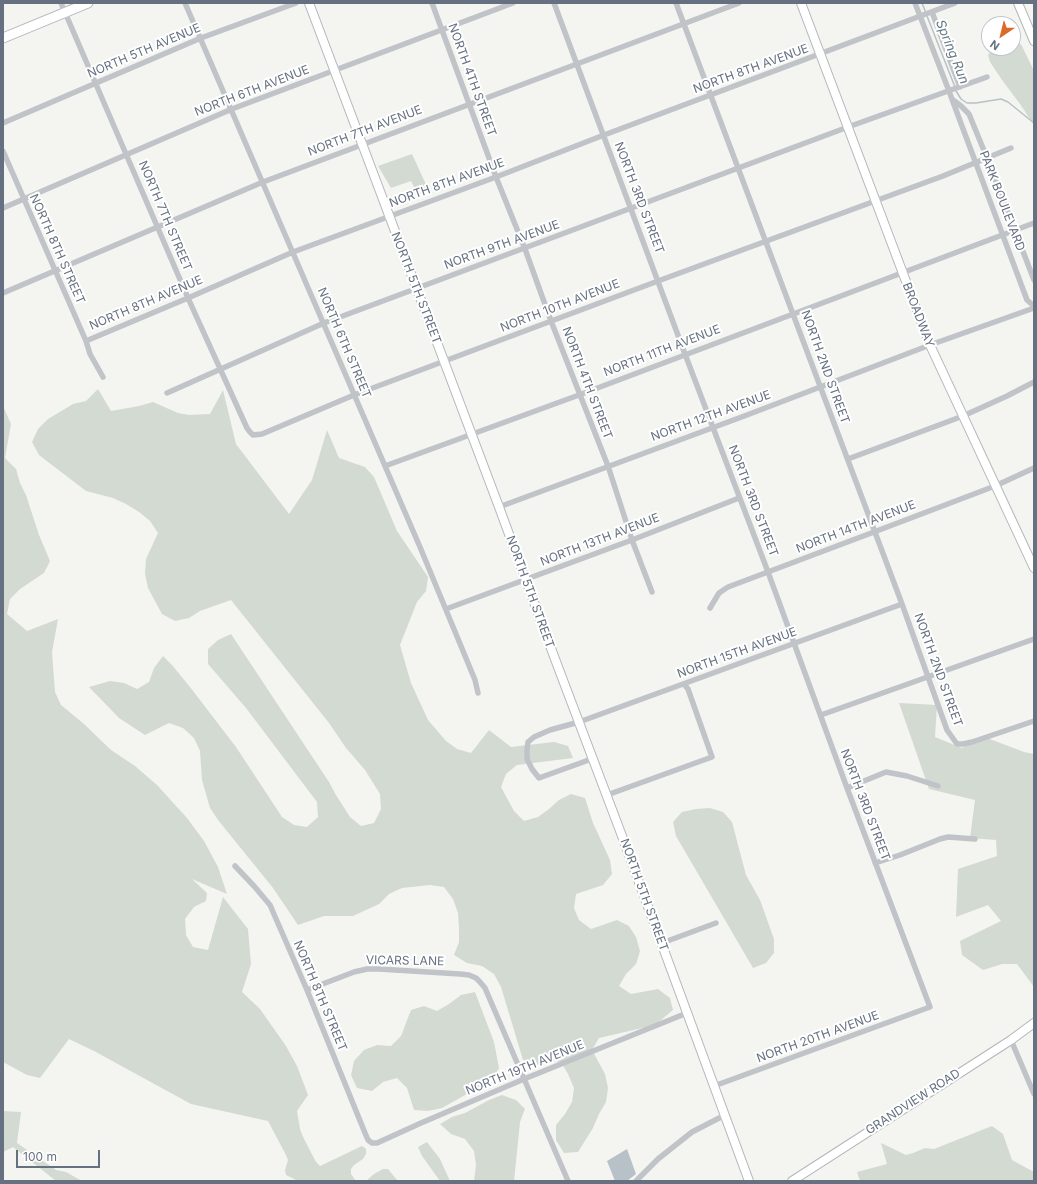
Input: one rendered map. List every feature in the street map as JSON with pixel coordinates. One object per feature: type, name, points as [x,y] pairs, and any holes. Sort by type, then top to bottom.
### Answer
[{"type":"main road","points":[[3,38],[88,3]]},
{"type":"street","name":"NORTH 7TH STREET","points":[[61,3],[128,155],[188,298],[247,428],[253,435]]},
{"type":"street","name":"NORTH 6TH STREET","points":[[186,3],[446,609],[475,680],[478,694]]},
{"type":"street","name":"NORTH 5TH AVENUE","points":[[3,123],[201,38],[296,3]]},
{"type":"street","name":"NORTH 5TH STREET","points":[[309,3],[662,943],[749,1181]]},
{"type":"street","name":"NORTH 4TH STREET","points":[[432,3],[496,177],[525,248],[551,322],[608,466],[632,540],[652,592]]},
{"type":"street","name":"NORTH 6TH AVENUE","points":[[3,208],[232,109],[513,3]]},
{"type":"street","name":"NORTH 3RD STREET","points":[[554,3],[930,1008]]},
{"type":"street","name":"NORTH 2ND STREET","points":[[676,3],[902,604],[944,723],[957,744],[967,743],[1034,721]]},
{"type":"street","name":"NORTH 7TH AVENUE","points":[[3,293],[263,182],[739,3]]},
{"type":"street","name":"BROADWAY","points":[[801,3],[930,345],[995,486],[1032,558],[1034,568]]},
{"type":"street","name":"PARK BOULEVARD","points":[[915,3],[926,14],[960,87]]},
{"type":"street","name":"NORTH 8TH AVENUE","points":[[86,341],[293,252],[496,177],[955,3]]},
{"type":"street","points":[[1018,3],[1034,41]]},
{"type":"street","name":"PARK BOULEVARD","points":[[926,14],[949,91],[1002,235],[1027,300],[1034,307]]},
{"type":"street","name":"NORTH 9TH AVENUE","points":[[166,393],[324,323],[848,127],[986,77]]},
{"type":"street","name":"PARK BOULEVARD","points":[[953,100],[969,114],[1034,280]]},
{"type":"street","name":"NORTH 10TH AVENUE","points":[[253,435],[262,434],[354,395],[876,201],[1011,148]]},
{"type":"street","name":"NORTH 8TH STREET","points":[[3,151],[86,341],[90,354],[103,377]]},
{"type":"street","name":"NORTH 11TH AVENUE","points":[[385,466],[579,395],[1034,223]]},
{"type":"street","name":"NORTH 12TH AVENUE","points":[[499,507],[1034,307]]},
{"type":"street","points":[[848,459],[963,416],[1034,382]]},
{"type":"street","name":"NORTH 14TH AVENUE","points":[[710,608],[720,593],[728,587],[995,486],[1034,468]]},
{"type":"street","name":"NORTH 13TH AVENUE","points":[[446,609],[632,540],[739,498]]},
{"type":"street","name":"NORTH 15TH AVENUE","points":[[592,758],[586,762],[539,778],[527,759],[526,750],[528,742],[534,737],[550,730],[579,722],[902,604]]},
{"type":"street","points":[[821,715],[1034,639]]},
{"type":"street","points":[[607,796],[712,757],[688,689],[684,684]]},
{"type":"street","points":[[847,788],[886,772],[907,776],[938,786]]},
{"type":"street","points":[[875,863],[948,836],[975,839]]},
{"type":"street","name":"NORTH 8TH STREET","points":[[235,866],[270,905],[365,1133],[368,1140],[372,1143]]},
{"type":"street","points":[[662,943],[716,923]]},
{"type":"street","name":"VICARS LANE","points":[[306,990],[354,972],[373,969],[469,975],[476,978],[484,988],[524,1079]]},
{"type":"street","name":"NORTH 20TH AVENUE","points":[[714,1086],[930,1008]]},
{"type":"street","name":"NORTH 19TH AVENUE","points":[[372,1143],[377,1143],[524,1079],[687,1013]]},
{"type":"street","name":"GRANDVIEW ROAD","points":[[792,1181],[1011,1040],[1034,1023]]},
{"type":"street","points":[[1011,1040],[1034,1094]]},
{"type":"street","points":[[524,1079],[568,1181]]},
{"type":"street","points":[[636,1181],[658,1159],[682,1139],[692,1132],[725,1115]]},
{"type":"shaded area","points":[[1021,45],[1022,46],[1034,71],[1034,125],[1020,104],[990,62],[988,56],[1021,56]]},
{"type":"shaded area","points":[[412,154],[429,191],[418,195],[411,181],[391,188],[378,166]]},
{"type":"shaded area","points":[[98,389],[111,411],[153,402],[178,413],[189,415],[210,414],[223,390],[236,444],[289,514],[312,480],[327,430],[339,458],[365,467],[374,477],[397,531],[428,577],[426,591],[417,602],[400,645],[411,683],[428,720],[446,741],[457,749],[471,753],[489,730],[511,747],[554,742],[568,746],[573,758],[517,765],[506,774],[501,787],[514,811],[524,821],[538,817],[559,800],[571,794],[585,798],[593,823],[610,860],[612,874],[603,885],[576,894],[574,908],[579,920],[591,929],[617,920],[629,926],[636,937],[640,951],[636,964],[626,974],[619,986],[631,994],[658,989],[670,998],[673,1010],[655,1025],[599,1038],[592,1050],[605,1074],[608,1088],[606,1102],[593,1128],[578,1152],[564,1153],[556,1140],[556,1125],[572,1102],[574,1088],[568,1074],[561,1062],[551,1061],[538,1065],[523,1060],[501,987],[494,974],[482,966],[467,963],[454,955],[459,942],[458,913],[453,899],[444,887],[430,885],[402,888],[389,894],[379,904],[353,916],[324,916],[298,925],[273,888],[210,808],[202,780],[200,751],[194,738],[183,728],[169,723],[145,735],[119,718],[89,687],[110,681],[124,683],[137,689],[149,682],[154,668],[163,656],[190,687],[236,747],[282,817],[294,825],[307,827],[318,817],[317,802],[246,708],[208,664],[208,649],[218,640],[231,634],[329,782],[350,817],[361,826],[374,823],[381,809],[380,794],[365,770],[346,748],[329,723],[231,600],[200,611],[189,618],[175,621],[162,614],[148,588],[145,574],[146,559],[158,533],[150,521],[126,504],[113,498],[86,491],[39,455],[32,442],[38,429],[48,419],[73,404],[86,401]]},
{"type":"shaded area","points":[[3,406],[11,424],[5,458],[16,469],[39,535],[50,561],[44,573],[20,589],[10,599],[7,614],[27,631],[58,619],[52,652],[55,692],[61,705],[84,724],[111,750],[135,766],[157,785],[187,818],[204,841],[218,867],[227,894],[192,879],[207,893],[206,901],[194,907],[185,919],[186,935],[193,947],[208,950],[223,897],[248,929],[251,964],[242,992],[260,1009],[286,1046],[297,1066],[308,1095],[297,1111],[300,1129],[304,1139],[316,1162],[320,1166],[362,1146],[366,1149],[366,1154],[363,1159],[351,1169],[351,1174],[356,1181],[298,1181],[286,1175],[285,1170],[288,1160],[268,1121],[191,1104],[69,1039],[40,1078],[27,1075],[3,1062]]},
{"type":"shaded area","points":[[899,703],[937,705],[935,737],[962,748],[982,736],[1024,752],[1034,754],[1034,987],[1017,964],[1002,964],[983,970],[962,955],[960,941],[1001,921],[988,905],[956,917],[958,869],[997,856],[996,840],[970,838],[975,800],[929,789]]},
{"type":"shaded area","points":[[710,808],[723,812],[732,822],[746,875],[760,900],[774,939],[774,953],[766,963],[753,968],[676,836],[673,822],[682,812]]},
{"type":"shaded area","points":[[475,992],[494,1042],[499,1068],[492,1080],[442,1108],[428,1111],[414,1110],[407,1088],[397,1078],[383,1082],[372,1091],[357,1088],[351,1075],[354,1061],[364,1050],[377,1045],[391,1046],[401,1036],[411,1010],[424,1006],[437,1011],[461,995]]},
{"type":"shaded area","points":[[502,1095],[516,1100],[525,1109],[520,1122],[514,1181],[474,1181],[476,1165],[474,1151],[465,1139],[451,1134],[440,1124],[452,1117],[465,1113]]},
{"type":"shaded area","points":[[3,1111],[21,1112],[17,1143],[56,1170],[66,1172],[82,1181],[56,1181],[13,1147],[3,1152]]},
{"type":"shaded area","points":[[992,1126],[1003,1134],[1012,1160],[1034,1172],[1034,1181],[860,1181],[857,1172],[887,1164],[881,1143],[906,1155],[925,1148],[934,1149]]},
{"type":"shaded area","points":[[427,1142],[440,1159],[450,1181],[440,1181],[422,1156],[418,1147]]},
{"type":"shaded area","points":[[627,1149],[636,1174],[627,1181],[615,1181],[607,1161]]},
{"type":"shaded area","points":[[383,1169],[388,1169],[398,1181],[366,1181],[374,1174]]},
{"type":"waterway","name":"Spring Run","points":[[922,3],[926,13]]},
{"type":"waterway","name":"Spring Run","points":[[927,16],[955,87]]},
{"type":"waterway","name":"Spring Run","points":[[956,91],[961,99],[967,103],[1001,99],[1008,102],[1034,123]]}]
